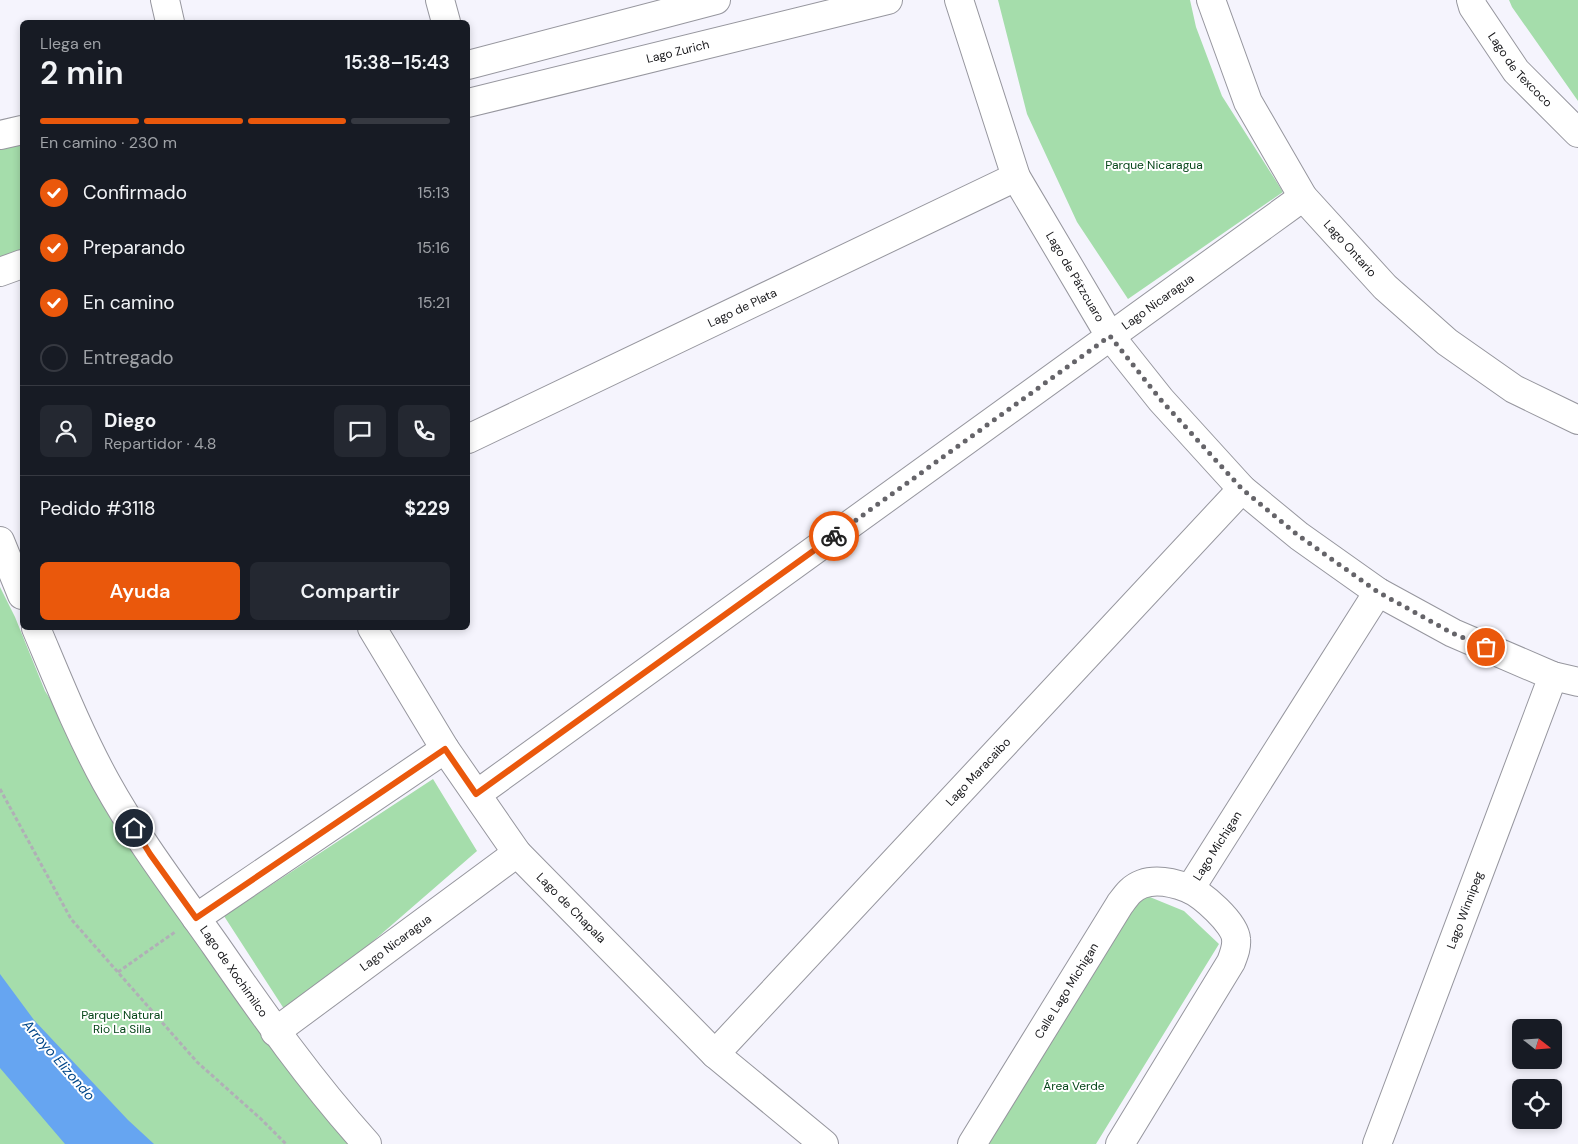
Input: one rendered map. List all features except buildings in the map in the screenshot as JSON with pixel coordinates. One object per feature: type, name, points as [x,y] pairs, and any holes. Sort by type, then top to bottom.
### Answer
[{"type":"street","points":[[165,0],[170,20]]},
{"type":"street","points":[[440,0],[445,20]]},
{"type":"street","name":"Lago Zurich","points":[[470,103],[888,0]]},
{"type":"street","name":"Lago de Pátzcuaro","points":[[959,0],[1016,177],[1110,336],[1161,400],[1242,489],[1299,536],[1378,592],[1452,633],[1566,679]]},
{"type":"street","name":"Lago Ontario","points":[[1211,0],[1248,102],[1303,197],[1386,287],[1447,342],[1514,389],[1578,420]]},
{"type":"street","name":"Lago de Texcoco","points":[[1471,0],[1473,7],[1516,71],[1578,134]]},
{"type":"street","points":[[470,64],[704,1]]},
{"type":"street","points":[[0,135],[20,130]]},
{"type":"street","name":"Lago de Plata","points":[[470,438],[1016,177]]},
{"type":"street","name":"Lago Nicaragua","points":[[476,794],[1303,197]]},
{"type":"street","points":[[0,272],[20,265]]},
{"type":"street","name":"Lago Maracaibo","points":[[715,1054],[1242,489]]},
{"type":"street","points":[[0,541],[20,590]]},
{"type":"street","name":"Lago Michigan","points":[[1120,1144],[1231,962],[1236,949],[1233,928],[1226,917],[1190,889],[1378,592]]},
{"type":"street","name":"Lago de Xochimilco","points":[[37,630],[70,710],[106,782],[150,854],[275,1032],[367,1144]]},
{"type":"street","name":"Lago de Chapala","points":[[373,630],[445,749],[517,853],[715,1054],[824,1144]]},
{"type":"street","name":"Lago Winnipeg","points":[[1378,1144],[1566,679]]},
{"type":"street","points":[[196,918],[445,749]]},
{"type":"street","name":"Lago Nicaragua","points":[[275,1032],[517,853]]},
{"type":"street","name":"Calle Lago Michigan","points":[[972,1144],[1120,904],[1131,890],[1143,884],[1158,882],[1190,889]]},
{"type":"path","points":[[0,789],[71,919],[197,1062],[286,1144]]},
{"type":"path","points":[[118,972],[196,918]]},
{"type":"green space","name":"Parque Nicaragua","points":[[998,0],[1190,0],[1196,27],[1222,96],[1283,192],[1128,299],[1077,222],[1027,114]]},
{"type":"green space","points":[[1509,0],[1578,0],[1578,101],[1512,7]]},
{"type":"green space","points":[[20,143],[20,255],[0,263],[0,148]]},
{"type":"green space","name":"Parque Natural Rio La Silla","points":[[0,587],[15,617],[45,691],[150,854],[371,1144],[0,1144]]},
{"type":"green space","points":[[433,779],[477,851],[288,1015],[224,916]]},
{"type":"green space","name":"Área Verde","points":[[1140,893],[1184,911],[1219,944],[1096,1144],[978,1144]]},
{"type":"water","name":"Arroyo Elizondo","points":[[0,974],[34,1020],[128,1120],[154,1144],[65,1144],[0,1068]]},
{"type":"way so far","points":[[834,536],[1110,336],[1161,400],[1242,489],[1299,536],[1378,592],[1452,633],[1486,647]]},
{"type":"route","points":[[134,828],[150,854],[196,918],[445,749],[476,794],[834,536]]}]
